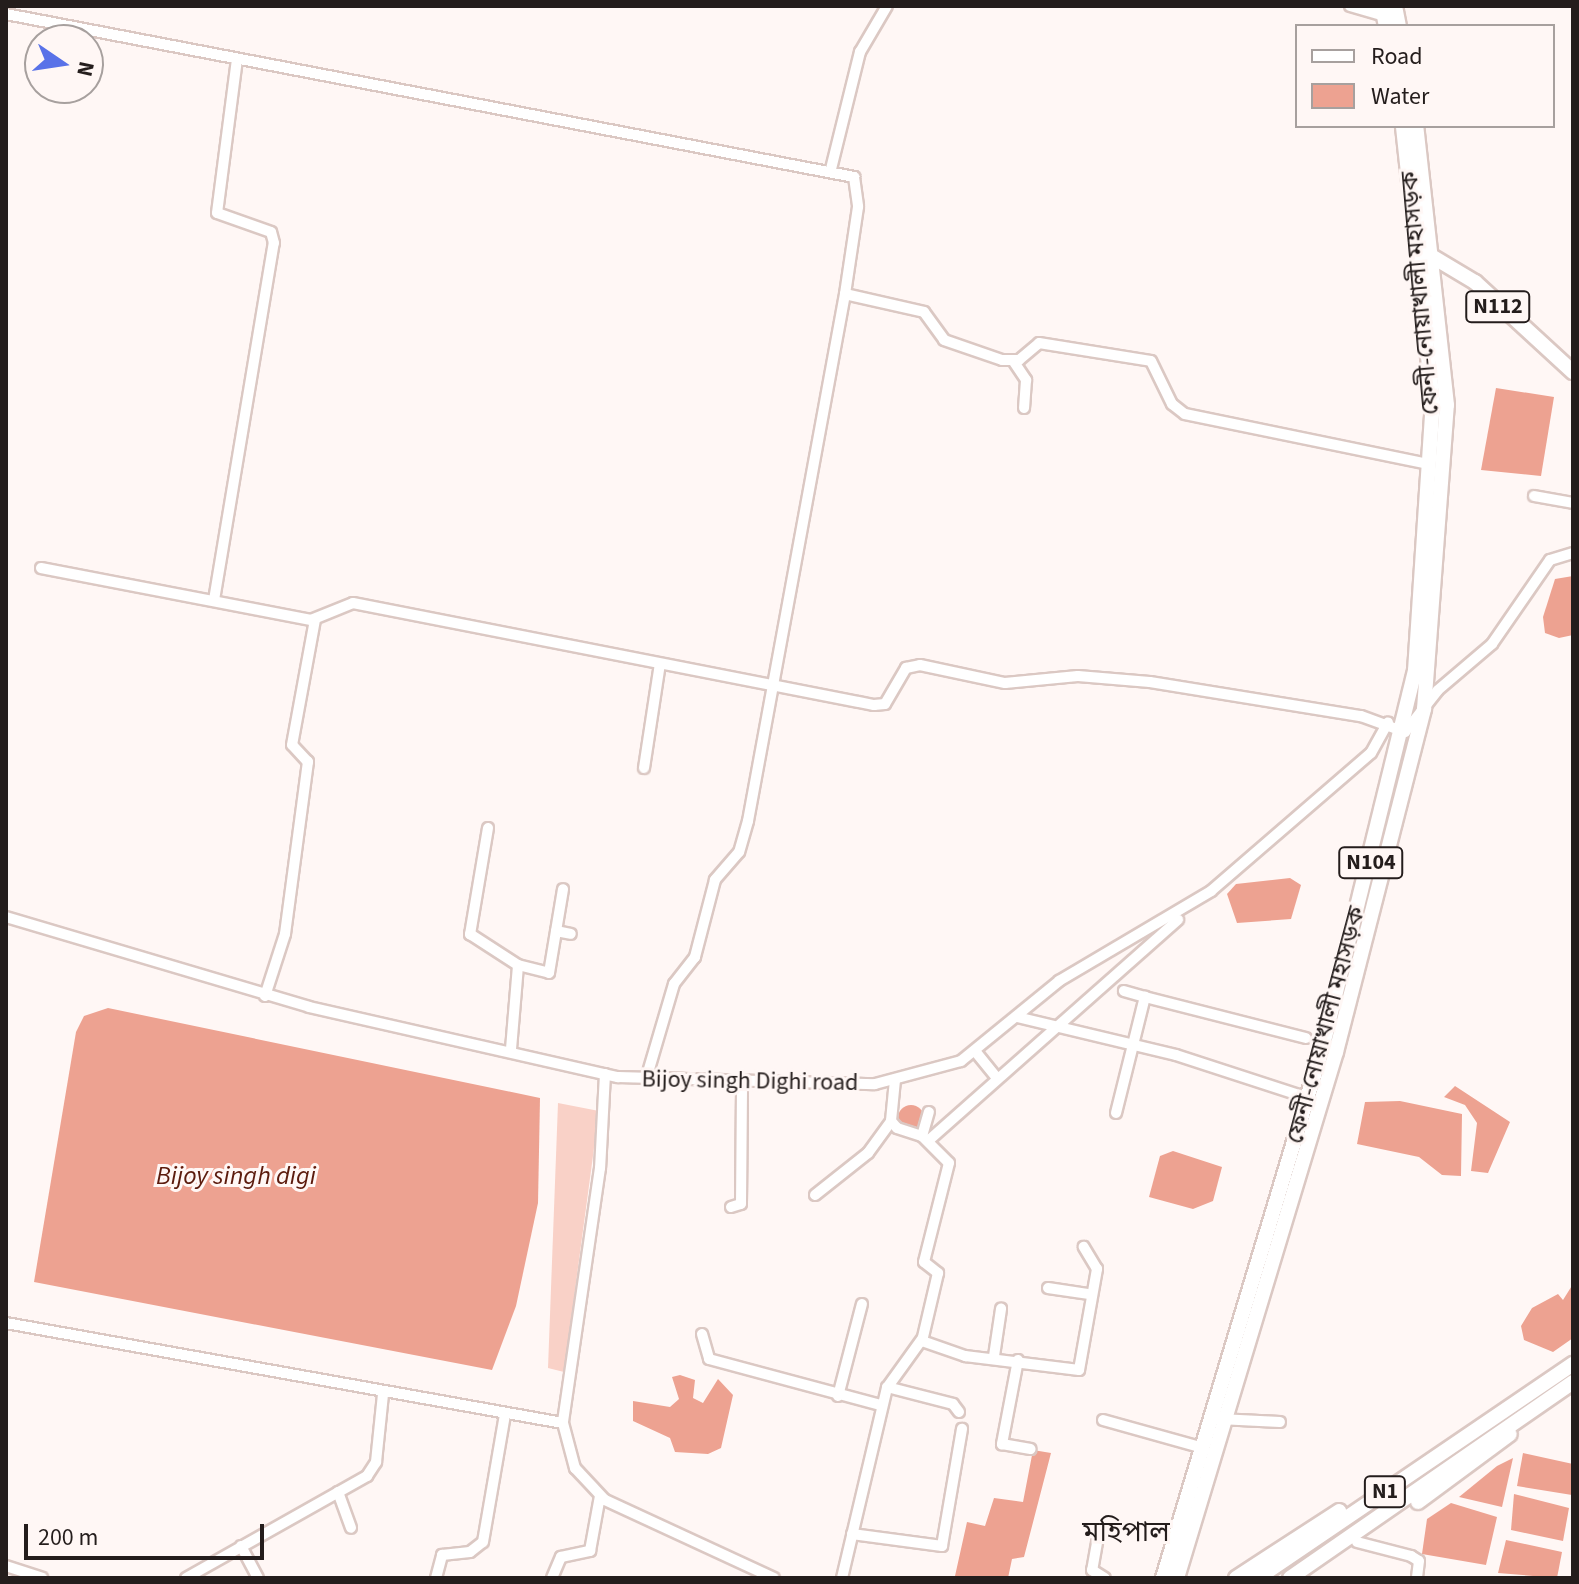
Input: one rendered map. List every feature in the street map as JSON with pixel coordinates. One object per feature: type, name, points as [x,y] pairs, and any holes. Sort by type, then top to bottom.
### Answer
[{"type":"highway","name":"ফেনী-নোয়াখালী মহাসড়ক","points":[[1177,1578],[1216,1418],[1308,1098],[1405,732],[1433,403],[1419,247],[1403,128]]},
{"type":"highway","name":"ফেনী-নোয়াখালী মহাসড়ক","points":[[1163,1578],[1200,1447],[1216,1418],[1336,1052],[1424,709],[1447,405],[1434,259],[1416,128]]},
{"type":"highway","name":"N112","points":[[1419,247],[1475,282],[1573,372]]},
{"type":"highway","name":"N1","points":[[1290,1578],[1516,1413],[1573,1364]]},
{"type":"highway","name":"N1","points":[[1258,1578],[1516,1413],[1573,1382]]},
{"type":"highway","points":[[1302,1578],[1489,1455],[1516,1413]]},
{"type":"highway","points":[[1236,1578],[1478,1419],[1516,1413]]},
{"type":"street","points":[[831,169],[860,52],[887,6]]},
{"type":"street","points":[[1350,6],[1387,14]]},
{"type":"street","points":[[6,14],[831,169],[858,186],[845,294],[739,852],[715,880],[695,957],[674,984],[646,1079]]},
{"type":"street","points":[[214,600],[274,243],[271,232],[217,213],[237,59]]},
{"type":"street","points":[[845,294],[924,312],[944,340],[1014,362],[1026,380],[1024,408]]},
{"type":"street","points":[[1014,362],[1039,343],[1144,359],[1156,365],[1166,395],[1185,414],[1429,464]]},
{"type":"street","points":[[1534,496],[1573,503]]},
{"type":"street","points":[[41,568],[315,620],[353,603],[771,686],[885,704],[906,668],[920,665],[1005,683],[1078,676],[1150,682],[1388,722],[1405,732],[1424,709],[1492,644],[1550,560],[1573,553]]},
{"type":"street","points":[[265,996],[285,934],[308,762],[292,745],[315,620]]},
{"type":"street","points":[[644,768],[660,664]]},
{"type":"street","name":"Bijoy singh Dighi road","points":[[6,917],[265,996],[511,1049],[605,1074],[742,1084],[895,1080],[945,1069],[975,1051],[1059,981],[1211,891],[1371,753],[1388,722]]},
{"type":"street","points":[[488,828],[470,934],[518,965],[549,973],[563,889]]},
{"type":"street","points":[[925,1139],[1191,911]]},
{"type":"street","points":[[556,931],[571,934]]},
{"type":"street","points":[[511,1049],[518,965]]},
{"type":"street","points":[[1124,991],[1306,1038]]},
{"type":"street","points":[[1116,1113],[1145,997]]},
{"type":"street","points":[[1017,1017],[1132,1046],[1308,1098]]},
{"type":"street","points":[[975,1051],[997,1078]]},
{"type":"street","points":[[605,1074],[600,1168],[563,1423],[575,1468],[600,1496],[774,1578]]},
{"type":"street","points":[[815,1195],[868,1153],[891,1121],[895,1080]]},
{"type":"street","points":[[731,1207],[741,1204],[742,1084]]},
{"type":"street","points":[[925,1139],[929,1112]]},
{"type":"street","points":[[842,1578],[881,1405],[889,1385],[922,1339],[938,1273],[924,1262],[949,1163],[925,1139],[891,1121]]},
{"type":"street","points":[[922,1339],[965,1356],[994,1356],[1079,1370],[1088,1294],[1097,1269],[1083,1256],[1084,1247]]},
{"type":"street","points":[[1048,1288],[1088,1294]]},
{"type":"street","points":[[838,1396],[862,1304]]},
{"type":"street","points":[[994,1356],[1001,1309]]},
{"type":"street","points":[[6,1323],[383,1394],[563,1423]]},
{"type":"street","points":[[702,1334],[709,1359],[838,1396],[881,1405]]},
{"type":"street","points":[[1018,1360],[1002,1444],[1031,1449]]},
{"type":"street","points":[[889,1385],[959,1412]]},
{"type":"street","points":[[186,1578],[374,1469],[383,1394]]},
{"type":"street","points":[[436,1578],[442,1555],[476,1550],[483,1542],[505,1415]]},
{"type":"street","points":[[1216,1418],[1280,1422]]},
{"type":"street","points":[[1103,1420],[1200,1447]]},
{"type":"street","points":[[852,1534],[942,1546],[962,1429]]},
{"type":"street","points":[[338,1492],[351,1528]]},
{"type":"street","points":[[552,1578],[561,1557],[590,1551],[600,1496]]},
{"type":"street","points":[[1098,1537],[1092,1570],[1105,1578]]},
{"type":"street","points":[[1357,1542],[1411,1556],[1419,1561],[1417,1578]]},
{"type":"street","points":[[241,1546],[258,1578]]},
{"type":"street","points":[[6,1566],[42,1578]]},
{"type":"shaded area","points":[[558,1103],[599,1111],[564,1372],[548,1368]]},
{"type":"water","points":[[1496,388],[1554,397],[1541,476],[1481,470]]},
{"type":"water","points":[[1573,576],[1573,635],[1559,638],[1545,633],[1543,617],[1555,579]]},
{"type":"water","points":[[1290,878],[1301,885],[1291,919],[1237,923],[1227,894],[1236,884]]},
{"type":"water","name":"Bijoy singh digi","points":[[108,1008],[540,1098],[538,1203],[516,1306],[492,1370],[34,1282],[76,1032],[84,1016]]},
{"type":"water","points":[[1455,1086],[1510,1122],[1488,1173],[1471,1171],[1477,1123],[1465,1105],[1444,1097]]},
{"type":"water","points":[[1400,1101],[1462,1114],[1461,1176],[1442,1175],[1419,1157],[1357,1144],[1365,1102]]},
{"type":"water","points":[[911,1105],[920,1109],[924,1118],[920,1127],[911,1131],[902,1127],[898,1118],[902,1109]]},
{"type":"water","points":[[1173,1151],[1222,1167],[1213,1201],[1193,1209],[1149,1197],[1160,1156]]},
{"type":"water","points":[[1573,1284],[1573,1338],[1553,1352],[1524,1340],[1521,1326],[1532,1308],[1558,1294],[1563,1300]]},
{"type":"water","points":[[680,1375],[695,1380],[693,1398],[703,1403],[718,1379],[733,1395],[721,1448],[708,1454],[675,1452],[670,1438],[633,1421],[633,1401],[670,1407],[679,1399],[672,1377]]},
{"type":"water","points":[[1033,1450],[1051,1453],[1024,1557],[1012,1559],[1008,1578],[955,1576],[967,1522],[985,1526],[994,1498],[1023,1502]]},
{"type":"water","points":[[1523,1453],[1573,1464],[1572,1495],[1517,1486]]},
{"type":"water","points":[[1513,1458],[1502,1507],[1459,1497],[1497,1466]]},
{"type":"water","points":[[1514,1494],[1569,1508],[1563,1541],[1511,1530]]},
{"type":"water","points":[[1451,1503],[1497,1517],[1486,1565],[1422,1554],[1427,1519]]},
{"type":"water","points":[[1506,1540],[1562,1552],[1557,1578],[1498,1573]]},
{"type":"district","name":"মহিপাল","points":[[1126,1532]]}]
